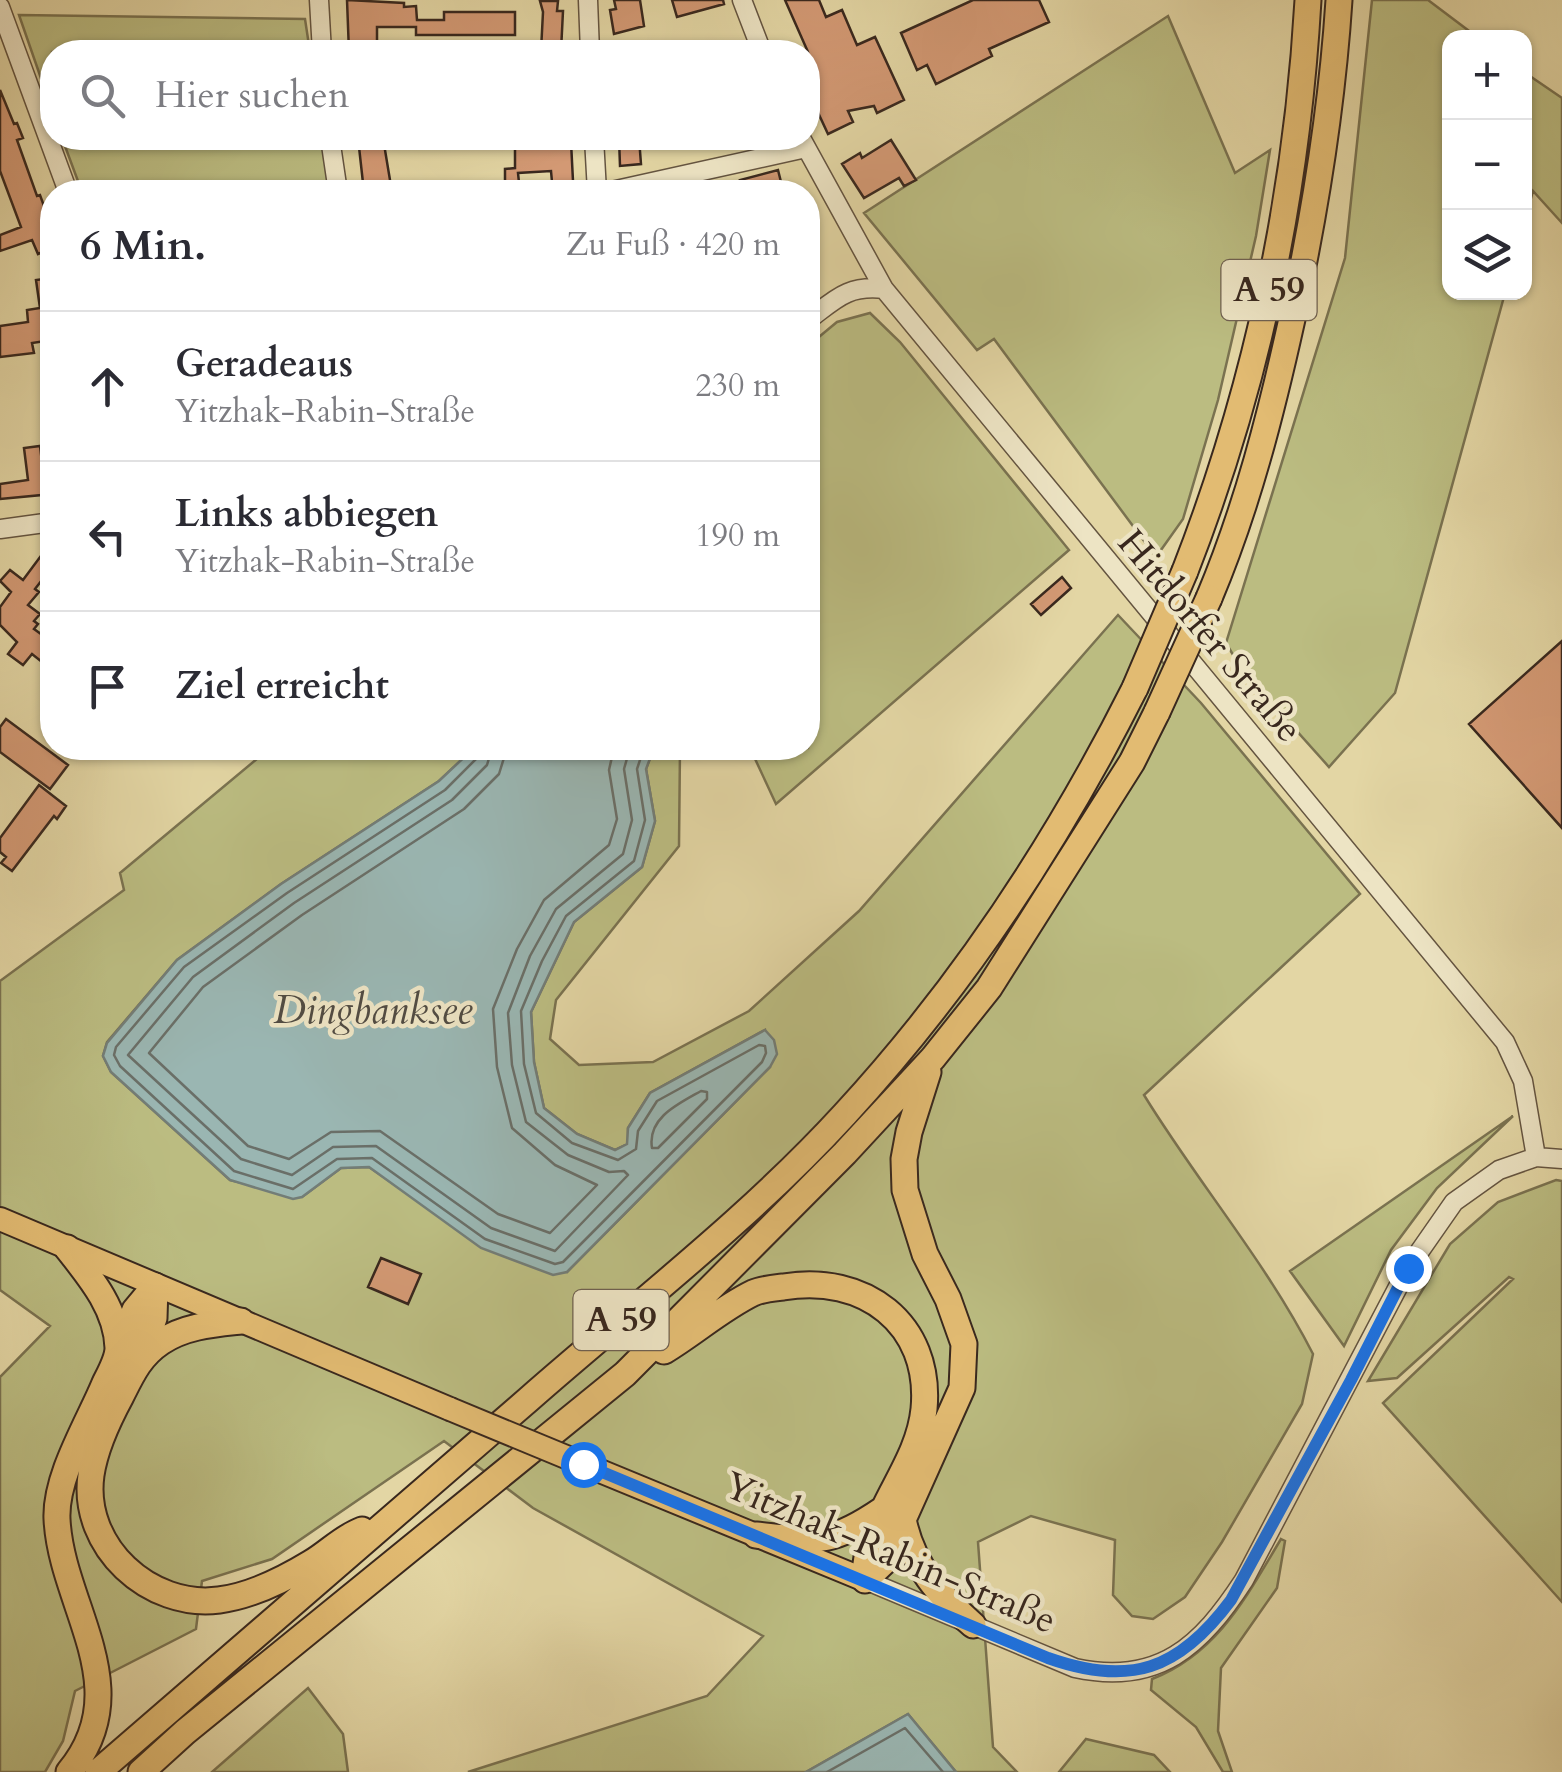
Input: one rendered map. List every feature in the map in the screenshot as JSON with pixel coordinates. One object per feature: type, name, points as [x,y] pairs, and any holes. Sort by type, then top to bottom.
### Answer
[{"type":"highway","name":"A 59","points":[[98,1772],[728,1230],[843,1117],[1014,898],[1135,688],[1185,571],[1232,439],[1272,276],[1298,128],[1308,0]]},
{"type":"highway","name":"A 59","points":[[141,1772],[184,1732],[625,1374],[845,1153],[933,1058],[989,988],[1132,762],[1209,598],[1243,510],[1284,357],[1316,208],[1334,82],[1339,0]]},
{"type":"highway","points":[[756,1535],[815,1541],[893,1515],[962,1388],[964,1344],[948,1299],[925,1254],[904,1190],[909,1132],[933,1058]]},
{"type":"highway","points":[[67,1248],[103,1296],[129,1356]]},
{"type":"highway","points":[[625,1374],[756,1291],[812,1282],[846,1287],[879,1304],[914,1346],[923,1372],[924,1411],[893,1515],[884,1562],[865,1580]]},
{"type":"highway","points":[[155,1286],[135,1310],[129,1356],[91,1476],[93,1511],[102,1538],[122,1566],[141,1582],[188,1602],[221,1600],[258,1590],[312,1563],[353,1533],[394,1517]]},
{"type":"highway","points":[[70,1772],[84,1754],[94,1724],[99,1686],[93,1646],[60,1547],[57,1514],[62,1484],[129,1356],[188,1329],[242,1321]]},
{"type":"highway","points":[[893,1515],[940,1596],[973,1625]]},
{"type":"main road","name":"Yitzhak-Rabin-Straße","points":[[0,1219],[865,1580]]},
{"type":"street","points":[[319,0],[321,40]]},
{"type":"street","points":[[588,0],[590,40]]},
{"type":"street","points":[[742,0],[757,40]]},
{"type":"street","points":[[0,6],[40,115]]},
{"type":"street","points":[[53,150],[64,180]]},
{"type":"street","points":[[332,150],[336,180]]},
{"type":"street","points":[[594,150],[596,180]]},
{"type":"street","points":[[655,180],[775,150]]},
{"type":"street","name":"Hitdorfer Straße","points":[[807,150],[884,288],[1505,1042],[1522,1081],[1536,1157]]},
{"type":"street","points":[[820,311],[860,286],[884,288]]},
{"type":"street","points":[[0,529],[40,524]]},
{"type":"street","points":[[1536,1157],[1562,1159]]},
{"type":"street","name":"Yitzhak-Rabin-Straße","points":[[865,1580],[1048,1658],[1108,1673],[1151,1667],[1180,1654],[1213,1624],[1244,1580],[1408,1268],[1433,1231],[1454,1202],[1484,1180],[1499,1170],[1536,1157]]},
{"type":"green space","points":[[1372,0],[1428,0],[1468,30],[1442,30],[1442,300],[1503,300],[1395,693],[1329,767],[1242,670],[1226,643],[1345,258]]},
{"type":"green space","points":[[19,15],[305,19],[308,40],[40,40],[40,75]]},
{"type":"green space","points":[[1168,16],[1235,173],[1270,150],[1256,236],[1218,400],[1183,519],[1156,557],[994,339],[977,350],[864,213]]},
{"type":"green space","points":[[1532,77],[1562,98],[1562,223],[1533,191],[1532,195]]},
{"type":"green space","points":[[66,150],[325,150],[329,180],[78,180]]},
{"type":"green space","points":[[870,313],[900,342],[1069,550],[776,804],[756,760],[820,760],[820,336],[837,322]]},
{"type":"green space","points":[[1118,615],[1201,703],[1360,894],[1144,1095],[1274,1287],[1313,1354],[1302,1404],[1222,1542],[1185,1597],[1153,1619],[1132,1616],[1113,1595],[1115,1540],[1031,1516],[978,1542],[993,1747],[1017,1772],[956,1772],[908,1714],[806,1772],[468,1772],[707,1696],[763,1636],[533,1508],[444,1441],[272,1559],[202,1581],[196,1629],[75,1691],[63,1741],[45,1772],[0,1772],[0,1377],[50,1326],[0,1290],[0,981],[124,890],[120,873],[256,760],[461,760],[439,781],[281,884],[177,960],[107,1042],[103,1056],[111,1072],[230,1180],[302,1197],[341,1168],[369,1167],[405,1192],[567,1272],[770,1067],[765,1030],[650,1093],[628,1128],[628,1144],[615,1150],[577,1134],[544,1108],[534,1062],[531,1012],[574,922],[642,867],[655,821],[646,769],[649,760],[680,760],[679,846],[556,1000],[550,1039],[579,1065],[653,1062],[749,1011],[859,911]]},
{"type":"green space","points":[[1513,1116],[1437,1188],[1391,1250],[1344,1346],[1290,1271]]},
{"type":"green space","points":[[1562,1181],[1562,1602],[1383,1403],[1513,1279],[1509,1277],[1397,1378],[1368,1381],[1450,1244],[1498,1202]]},
{"type":"green space","points":[[1281,1539],[1285,1541],[1277,1588],[1221,1668],[1218,1731],[1232,1772],[1223,1772],[1196,1727],[1151,1690],[1152,1679],[1175,1668],[1213,1639],[1242,1602]]},
{"type":"green space","points":[[308,1688],[343,1734],[348,1772],[212,1772]]},
{"type":"green space","points":[[1086,1739],[1154,1755],[1170,1772],[1059,1772]]},
{"type":"water","name":"Dingbanksee","points":[[461,760],[649,760],[646,769],[655,821],[642,867],[574,922],[531,1012],[534,1062],[544,1108],[577,1134],[615,1150],[627,1144],[628,1128],[650,1093],[765,1030],[774,1040],[777,1054],[770,1067],[567,1272],[553,1275],[481,1248],[369,1167],[341,1168],[302,1197],[293,1199],[230,1180],[111,1072],[103,1056],[107,1043],[177,960],[281,884],[439,781]]},
{"type":"water","points":[[908,1714],[956,1772],[806,1772]]},
{"type":"building","points":[[347,0],[416,6],[417,20],[444,20],[444,12],[515,12],[515,35],[416,35],[416,27],[377,27],[377,40],[349,40]]},
{"type":"building","points":[[614,0],[640,0],[644,26],[614,34],[610,10],[616,9]]},
{"type":"building","points":[[672,0],[723,0],[724,4],[677,17]]},
{"type":"building","points":[[785,0],[819,0],[826,17],[842,10],[857,45],[875,37],[904,100],[877,113],[874,106],[848,111],[853,122],[828,134],[820,117],[820,40],[803,40]]},
{"type":"building","points":[[973,0],[1039,0],[1049,22],[989,49],[992,56],[936,84],[927,65],[917,70],[901,33]]},
{"type":"building","points":[[540,1],[558,1],[557,11],[563,11],[562,40],[542,40]]},
{"type":"building","points":[[0,90],[23,138],[17,140],[37,196],[40,195],[40,253],[32,240],[0,251],[0,235],[21,227],[0,171]]},
{"type":"building","points":[[891,140],[916,180],[904,186],[899,178],[864,198],[842,164],[860,153],[862,158]]},
{"type":"building","points":[[359,150],[385,150],[390,180],[363,180]]},
{"type":"building","points":[[515,150],[571,150],[573,180],[552,180],[551,171],[518,173],[519,180],[505,180],[505,169],[515,168]]},
{"type":"building","points":[[619,150],[640,150],[641,164],[620,166]]},
{"type":"building","points":[[778,170],[780,180],[740,180]]},
{"type":"building","points":[[40,308],[40,342],[32,343],[34,353],[0,357],[0,326],[28,322],[27,310]]},
{"type":"building","points":[[40,446],[40,495],[0,499],[0,484],[28,480],[24,448]]},
{"type":"building","points":[[40,557],[40,583],[35,589],[39,592],[28,605],[40,614],[34,629],[40,633],[40,660],[32,654],[23,665],[8,654],[17,642],[0,625],[0,607],[11,592],[0,581],[10,570],[23,580]]},
{"type":"building","points":[[1062,577],[1071,588],[1041,615],[1031,604]]},
{"type":"building","points":[[1562,641],[1562,828],[1469,724]]},
{"type":"building","points":[[6,719],[40,744],[40,760],[61,760],[68,765],[50,789],[0,752],[0,727]]},
{"type":"building","points":[[39,785],[66,806],[12,871],[1,863],[6,857],[0,852],[0,838]]},
{"type":"building","points":[[381,1258],[421,1274],[408,1304],[368,1287]]},
{"type":"route","points":[[583,1464],[1048,1658],[1092,1672],[1134,1672],[1180,1654],[1196,1642],[1231,1600],[1408,1268]]}]
